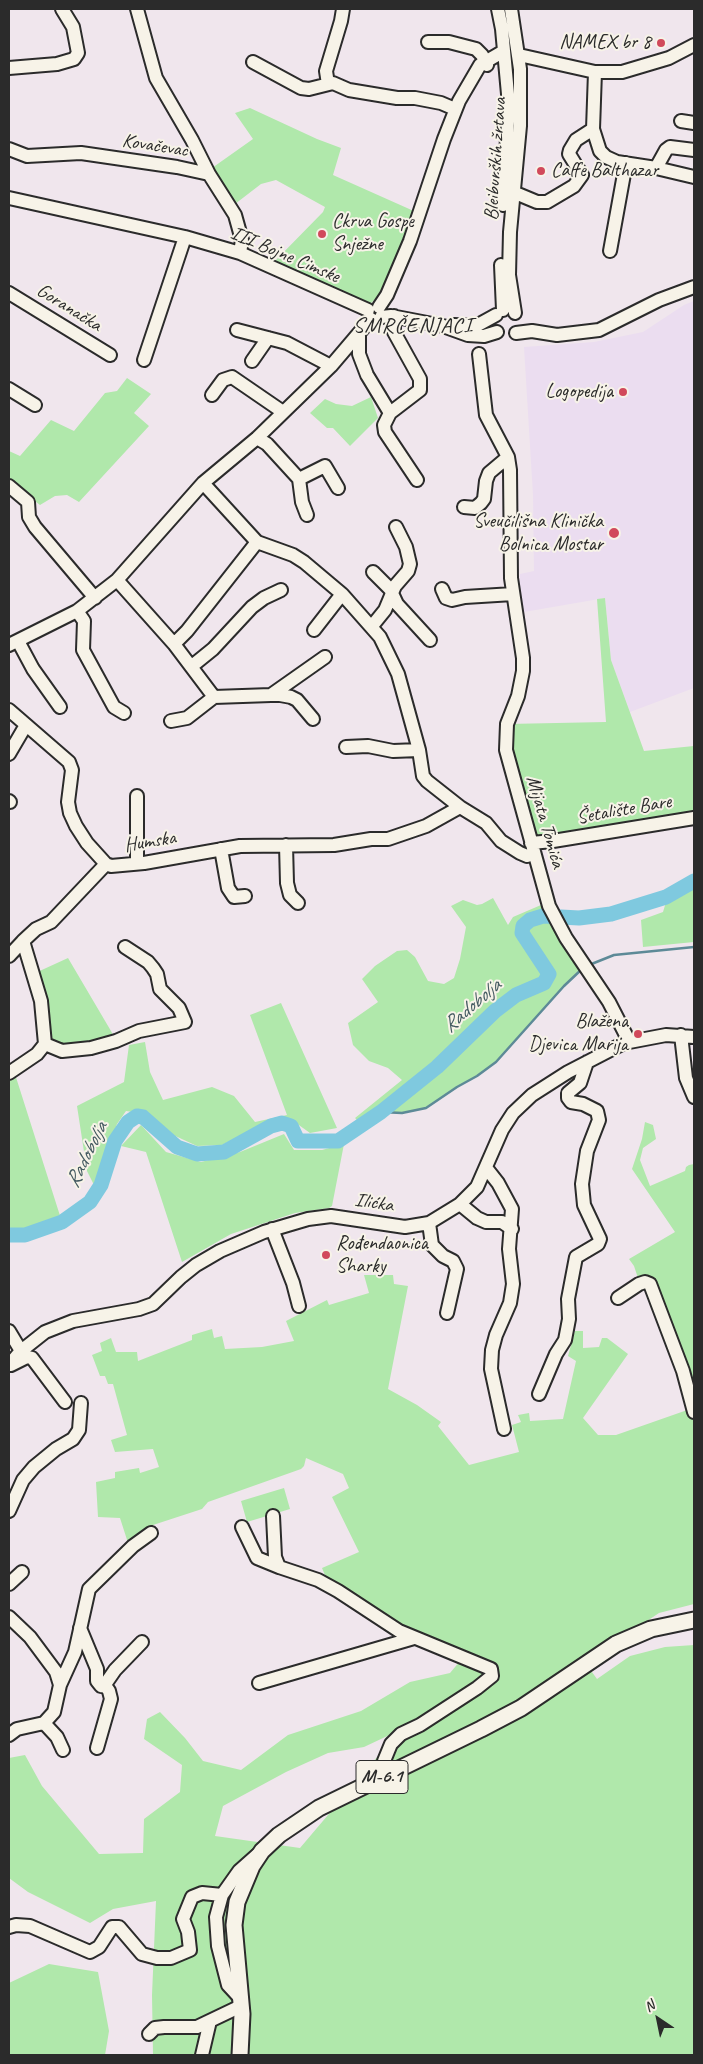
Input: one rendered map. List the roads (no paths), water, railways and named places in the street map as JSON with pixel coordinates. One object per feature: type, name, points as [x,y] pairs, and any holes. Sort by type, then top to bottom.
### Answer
[{"type":"main road","name":"M-6.1","points":[[240,2055],[240,2002],[234,1925],[237,1902],[252,1866],[262,1851],[298,1820],[520,1708],[616,1644],[651,1629],[694,1620]]},
{"type":"street","points":[[9,68],[57,64],[74,59],[78,53],[73,27],[62,9]]},
{"type":"street","points":[[138,9],[156,78],[192,140],[209,174]]},
{"type":"street","points":[[328,84],[326,71],[343,9]]},
{"type":"street","name":"Bleiburških žrtava","points":[[498,9],[509,105],[501,273],[510,319]]},
{"type":"street","name":"Bleiburških žrtava","points":[[510,319],[509,274],[513,192],[520,126],[519,55],[511,9]]},
{"type":"street","name":"Bleiburških žrtava","points":[[13,643],[77,611],[117,580],[203,483],[257,438],[332,366],[368,324],[387,294],[410,240],[455,109],[483,65],[482,55],[476,49],[449,42],[428,42]]},
{"type":"street","points":[[519,55],[595,72],[622,72],[669,58],[694,45]]},
{"type":"street","points":[[483,65],[504,51]]},
{"type":"street","points":[[253,62],[301,88],[309,89],[333,83],[349,90],[397,98],[416,98],[441,103],[455,109]]},
{"type":"street","name":"Bleiburških žrtava","points":[[483,65],[497,65],[505,74]]},
{"type":"street","points":[[595,72],[593,129],[600,151],[606,158],[694,177]]},
{"type":"street","points":[[680,121],[694,123]]},
{"type":"street","points":[[513,192],[537,202],[547,202],[574,186],[582,176],[569,154],[570,150],[576,140],[593,129]]},
{"type":"street","points":[[656,168],[666,150],[670,148],[694,150]]},
{"type":"street","name":"Kovačevac","points":[[9,149],[27,156],[80,153],[177,167],[209,174],[235,215],[242,240],[240,253]]},
{"type":"street","points":[[610,251],[626,163]]},
{"type":"street","name":"III Bojne Cimske","points":[[9,198],[185,237],[240,253],[270,264],[356,305],[368,324]]},
{"type":"street","points":[[144,360],[185,237]]},
{"type":"street","name":"III Bojne Cimske","points":[[368,324],[441,323],[472,326],[485,322],[510,319],[532,331],[557,335],[599,330],[659,300],[694,287]]},
{"type":"street","name":"Goranačka","points":[[9,293],[110,355]]},
{"type":"street","points":[[356,305],[368,324],[359,354],[367,375],[390,413]]},
{"type":"street","points":[[394,316],[394,332],[420,380],[420,390],[390,413],[384,425],[385,432],[417,480]]},
{"type":"street","name":"III Bojne Cimske","points":[[368,324],[394,316],[443,326],[468,335],[484,336],[497,332],[508,336],[510,319]]},
{"type":"street","points":[[497,332],[494,322],[510,319]]},
{"type":"street","points":[[237,330],[287,343],[332,366]]},
{"type":"street","name":"Mijata Tomića","points":[[468,335],[479,354]]},
{"type":"street","name":"Mijata Tomića","points":[[484,336],[479,354],[486,415],[508,457],[511,482],[513,594],[521,638],[523,671],[518,696],[507,724],[506,750],[549,906],[609,1002],[629,1041]]},
{"type":"street","points":[[252,361],[268,338]]},
{"type":"street","points":[[212,395],[224,380],[232,377],[283,412]]},
{"type":"street","points":[[9,389],[35,406]]},
{"type":"street","points":[[257,438],[267,444],[299,479],[306,515]]},
{"type":"street","points":[[464,507],[475,508],[481,503],[484,499],[488,473],[508,457]]},
{"type":"street","points":[[299,479],[325,466],[338,488]]},
{"type":"street","points":[[203,483],[257,542],[294,555],[342,594],[372,626],[380,637],[398,674],[419,750],[423,776],[427,781],[460,807],[486,823],[501,841],[508,846],[527,856],[532,848]]},
{"type":"street","points":[[9,486],[28,502],[29,517],[35,527],[95,598]]},
{"type":"street","points":[[372,626],[386,610],[396,586],[408,571],[410,564],[406,547],[396,527]]},
{"type":"street","points":[[174,644],[187,631],[257,542]]},
{"type":"street","points":[[373,572],[390,589],[402,610],[430,640]]},
{"type":"street","points":[[117,580],[174,644],[214,697]]},
{"type":"street","points":[[442,589],[446,598],[452,600],[465,597],[513,594]]},
{"type":"street","points":[[192,666],[214,649],[252,607],[264,598],[281,590]]},
{"type":"street","points":[[314,630],[342,594]]},
{"type":"street","points":[[77,611],[84,621],[83,650],[114,708],[124,713]]},
{"type":"street","points":[[13,643],[60,707]]},
{"type":"street","points":[[271,696],[325,658]]},
{"type":"street","points":[[172,722],[187,718],[214,697],[271,696],[280,694],[296,700],[313,719]]},
{"type":"street","name":"Humska","points":[[9,710],[69,762],[72,770],[68,802],[70,813],[88,844],[106,864],[111,866],[240,846],[334,846],[371,839],[388,839],[426,826],[460,807]]},
{"type":"street","points":[[9,754],[26,725]]},
{"type":"street","points":[[346,747],[368,746],[393,751],[419,750]]},
{"type":"street","points":[[137,796],[138,863]]},
{"type":"street","name":"Šetalište Bare","points":[[532,848],[554,841],[694,818]]},
{"type":"street","points":[[286,845],[287,884],[290,895],[298,904]]},
{"type":"street","points":[[221,849],[228,888],[234,896],[245,896]]},
{"type":"street","points":[[9,956],[36,930],[51,922],[106,864]]},
{"type":"street","points":[[9,1073],[37,1054],[45,1044],[41,1001],[23,941]]},
{"type":"street","points":[[45,1044],[62,1051],[91,1048],[113,1042],[139,1031],[184,1022],[179,1008],[160,989],[157,974],[148,962],[125,947]]},
{"type":"street","name":"Ilićka","points":[[9,1365],[21,1351],[45,1332],[57,1326],[88,1318],[139,1309],[153,1304],[181,1276],[220,1251],[272,1230],[308,1219],[331,1216],[405,1227],[429,1223],[460,1204],[477,1187],[487,1169],[498,1138],[513,1113],[532,1095],[568,1072],[629,1041],[666,1035],[694,1037]]},
{"type":"street","points":[[681,1035],[686,1078],[694,1097]]},
{"type":"street","points":[[540,1394],[556,1354],[565,1340],[569,1319],[568,1299],[576,1257],[598,1244],[600,1239],[584,1205],[582,1184],[587,1151],[599,1120],[597,1111],[583,1104],[570,1102],[568,1098],[568,1093],[580,1083],[587,1062]]},
{"type":"street","points":[[487,1169],[498,1183],[512,1209],[509,1249],[513,1284],[510,1303],[496,1335],[492,1350],[491,1368],[504,1429]]},
{"type":"street","points":[[460,1204],[477,1218],[486,1222],[502,1222],[512,1229]]},
{"type":"street","points":[[429,1223],[432,1245],[443,1256],[453,1261],[457,1269],[447,1313]]},
{"type":"street","points":[[272,1230],[294,1283],[299,1306]]},
{"type":"street","points":[[618,1298],[639,1284],[645,1282],[650,1284],[683,1371],[694,1412]]},
{"type":"street","points":[[9,1331],[21,1351]]},
{"type":"street","points":[[9,1365],[27,1357],[32,1358],[65,1402]]},
{"type":"street","points":[[9,1511],[23,1480],[34,1467],[56,1449],[73,1439],[79,1430],[81,1403]]},
{"type":"street","points":[[274,1516],[275,1557],[279,1567]]},
{"type":"street","points":[[242,1527],[257,1558],[318,1580],[414,1638],[483,1664],[491,1669],[492,1676],[466,1696],[420,1725],[400,1734],[390,1744],[384,1761],[387,1774]]},
{"type":"street","points":[[9,1735],[17,1729],[44,1723],[54,1712],[60,1685],[75,1652],[89,1588],[133,1546],[151,1533]]},
{"type":"street","points":[[9,1584],[22,1572]]},
{"type":"street","points":[[9,1617],[30,1637],[42,1652],[56,1672],[60,1685]]},
{"type":"street","points":[[80,1628],[96,1670],[97,1681],[101,1686],[104,1684]]},
{"type":"street","points":[[259,1683],[414,1638]]},
{"type":"street","points":[[104,1684],[114,1670],[142,1642]]},
{"type":"street","points":[[98,1748],[111,1699],[109,1691],[104,1684]]},
{"type":"street","points":[[44,1723],[57,1737],[63,1750]]},
{"type":"street","points":[[149,2034],[155,2028],[164,2026],[197,2027],[240,2002],[228,1984],[218,1946],[216,1917],[222,1896],[238,1871],[262,1851]]},
{"type":"street","points":[[9,1927],[16,1925],[30,1926],[90,1952],[99,1947],[112,1927],[119,1927],[142,1954],[157,1958],[171,1958],[190,1950],[188,1932],[183,1919],[192,1897],[202,1893],[222,1896]]},
{"type":"street","points":[[202,2055],[210,2021]]},
{"type":"waterway","name":"Radobolja","points":[[9,1235],[25,1235],[62,1222],[90,1202],[101,1185],[115,1141],[128,1122],[137,1116],[143,1117],[177,1147],[197,1154],[224,1152],[271,1126],[282,1123],[291,1126],[298,1141],[338,1141],[381,1112],[437,1067],[495,1011],[516,995],[544,983],[549,974],[522,933],[523,926],[530,920],[543,916],[579,918],[611,914],[666,897],[694,881]]},
{"type":"waterway","name":"Radobolja","points":[[589,965],[614,955],[694,947]]},
{"type":"waterway","name":"Radobolja","points":[[381,1112],[402,1113],[426,1108],[477,1076],[496,1062],[564,986],[582,969]]},
{"type":"place","name":"NAMEX br 8","points":[[661,43]]},
{"type":"place","name":"Caffe Balthazar","points":[[541,171]]},
{"type":"place","name":"Ckrva Gospe Snježne","points":[[322,234]]},
{"type":"place","name":"Logopedija","points":[[623,392]]},
{"type":"place","name":"Sveučilišna Klinička Bolnica Mostar","points":[[614,533]]},
{"type":"place","name":"Blažena Djevica Marija","points":[[638,1034]]},
{"type":"place","name":"Rođendaonica Sharky","points":[[326,1255]]},
{"type":"district","name":"SMRČENJACI","points":[[413,326]]}]
